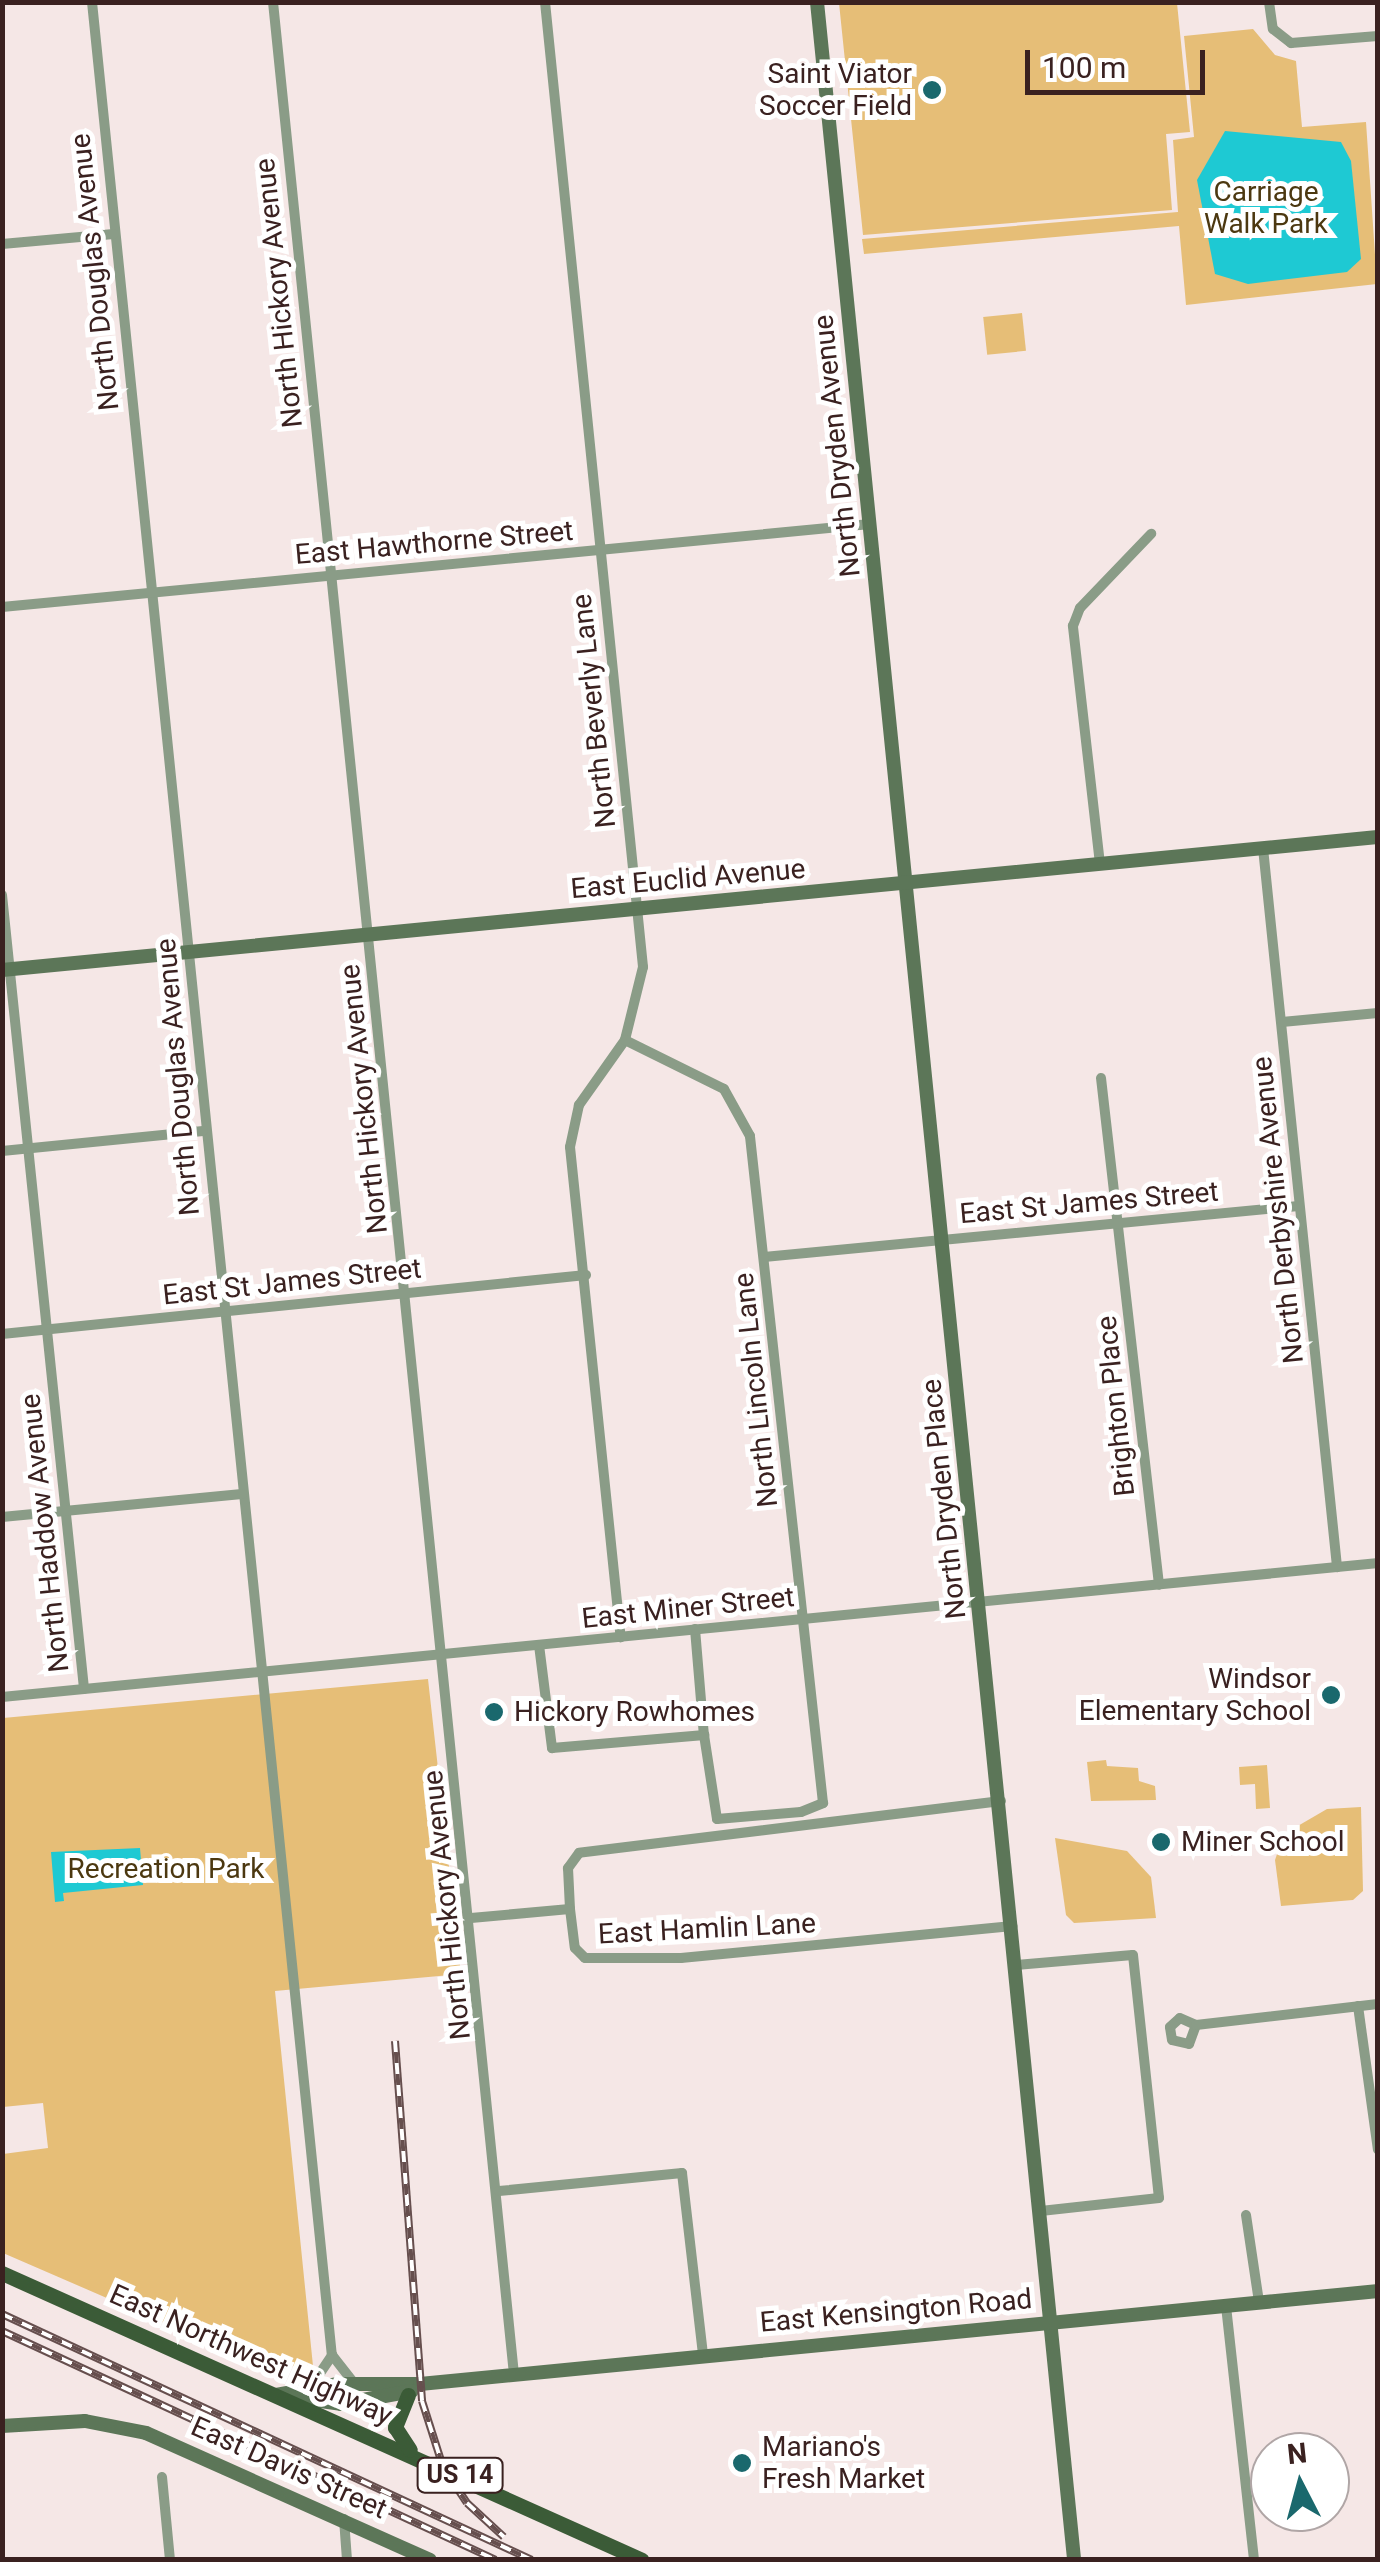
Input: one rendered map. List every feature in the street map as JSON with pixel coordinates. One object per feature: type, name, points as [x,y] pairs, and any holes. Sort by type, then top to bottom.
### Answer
[{"type":"main road","name":"East Northwest Highway","points":[[2,2274],[413,2454],[642,2560]]},
{"type":"main road","points":[[413,2454],[396,2427],[414,2390]]},
{"type":"street","name":"North Douglas Avenue","points":[[92,2],[203,1131],[332,2356]]},
{"type":"street","name":"North Hickory Avenue","points":[[272,2],[499,2191],[514,2375]]},
{"type":"street","name":"North Beverly Lane","points":[[544,2],[643,967],[624,1040],[588,1088],[571,1131],[621,1637]]},
{"type":"street","name":"North Dryden Avenue","points":[[817,2],[909,884]]},
{"type":"street","points":[[1268,2],[1281,38],[1300,44],[1378,36]]},
{"type":"street","points":[[2,244],[114,234]]},
{"type":"street","name":"East Hawthorne Street","points":[[2,607],[870,524]]},
{"type":"street","points":[[1100,864],[1074,626],[1080,608],[1151,534]]},
{"type":"street","name":"East Euclid Avenue","points":[[6,970],[1378,837]]},
{"type":"street","name":"North Derbyshire Avenue","points":[[1263,848],[1337,1567]]},
{"type":"street","name":"North Dryden Place","points":[[909,884],[941,1240],[1002,1800],[1074,2560]]},
{"type":"street","name":"North Haddow Avenue","points":[[2,895],[6,970],[30,1148],[84,1689]]},
{"type":"street","points":[[1282,1022],[1378,1013]]},
{"type":"street","name":"North Lincoln Lane","points":[[624,1040],[709,1079],[743,1117],[754,1155],[823,1803],[801,1812],[717,1819],[704,1736]]},
{"type":"street","name":"Brighton Place","points":[[1102,1078],[1159,1584]]},
{"type":"street","points":[[2,1151],[203,1131]]},
{"type":"street","name":"East St James Street","points":[[764,1257],[1300,1206]]},
{"type":"street","name":"East St James Street","points":[[2,1334],[586,1275]]},
{"type":"street","points":[[2,1517],[242,1494]]},
{"type":"street","name":"East Miner Street","points":[[2,1697],[1378,1563]]},
{"type":"street","points":[[539,1644],[552,1748],[704,1736],[695,1630]]},
{"type":"street","name":"East Hamlin Lane","points":[[1002,1800],[579,1852],[568,1868],[570,1909],[576,1948],[585,1958],[682,1958],[1012,1926]]},
{"type":"street","points":[[471,1918],[570,1909]]},
{"type":"street","points":[[1016,1965],[1133,1955],[1160,2198],[1041,2210]]},
{"type":"street","points":[[1196,2024],[1378,2004]]},
{"type":"street","points":[[1358,2006],[1378,2150]]},
{"type":"street","points":[[499,2191],[682,2173],[703,2354]]},
{"type":"street","points":[[1246,2215],[1259,2302]]},
{"type":"street","name":"East Kensington Road","points":[[276,2395],[341,2404],[514,2375],[703,2354],[1378,2291]]},
{"type":"street","points":[[1226,2306],[1254,2560]]},
{"type":"street","points":[[309,2389],[332,2356],[354,2383]]},
{"type":"street","name":"East Kensington Road","points":[[276,2395],[354,2383],[414,2390]]},
{"type":"street","name":"East Davis Street","points":[[2,2426],[62,2420],[125,2428],[430,2560]]},
{"type":"street","points":[[162,2477],[170,2560]]},
{"type":"street","points":[[344,2520],[347,2560]]},
{"type":"green space","points":[[839,3],[1177,3],[1190,132],[1166,134],[1172,210],[863,235]]},
{"type":"green space","name":"Carriage Walk Park","points":[[1253,29],[1275,55],[1296,61],[1302,127],[1366,122],[1377,284],[1186,305],[1179,226],[864,254],[862,239],[1178,212],[1173,140],[1194,137],[1184,36]]},
{"type":"green space","points":[[1022,313],[1026,351],[987,355],[983,317]]},
{"type":"green space","name":"Recreation Park","points":[[428,1679],[461,1974],[275,1991],[313,2366],[266,2367],[3,2253],[3,2154],[48,2148],[43,2103],[3,2107],[3,1718]]},
{"type":"green space","points":[[1106,1760],[1107,1766],[1138,1768],[1139,1781],[1155,1786],[1156,1800],[1091,1801],[1087,1762]]},
{"type":"green space","points":[[1267,1765],[1270,1808],[1256,1809],[1255,1784],[1240,1785],[1239,1767]]},
{"type":"green space","points":[[1361,1807],[1363,1891],[1353,1900],[1281,1906],[1275,1860],[1284,1834],[1327,1809]]},
{"type":"green space","points":[[1055,1838],[1127,1851],[1151,1877],[1156,1918],[1074,1923],[1066,1915]]},
{"type":"water","points":[[1225,131],[1341,142],[1351,161],[1361,259],[1347,272],[1248,284],[1215,274],[1197,180]]},
{"type":"water","points":[[140,1848],[143,1885],[63,1893],[64,1901],[55,1902],[51,1852]]},
{"type":"railway","points":[[395,2041],[422,2401],[443,2467],[467,2503],[504,2537]]},
{"type":"railway","points":[[2,2314],[532,2560]]},
{"type":"railway","points":[[2,2331],[496,2560]]},
{"type":"place","name":"Saint Viator Soccer Field","points":[[932,90]]},
{"type":"place","name":"Windsor Elementary School","points":[[1331,1695]]},
{"type":"place","name":"Hickory Rowhomes","points":[[494,1712]]},
{"type":"place","name":"Miner School","points":[[1161,1842]]},
{"type":"place","name":"Mariano's Fresh Market","points":[[742,2463]]}]
